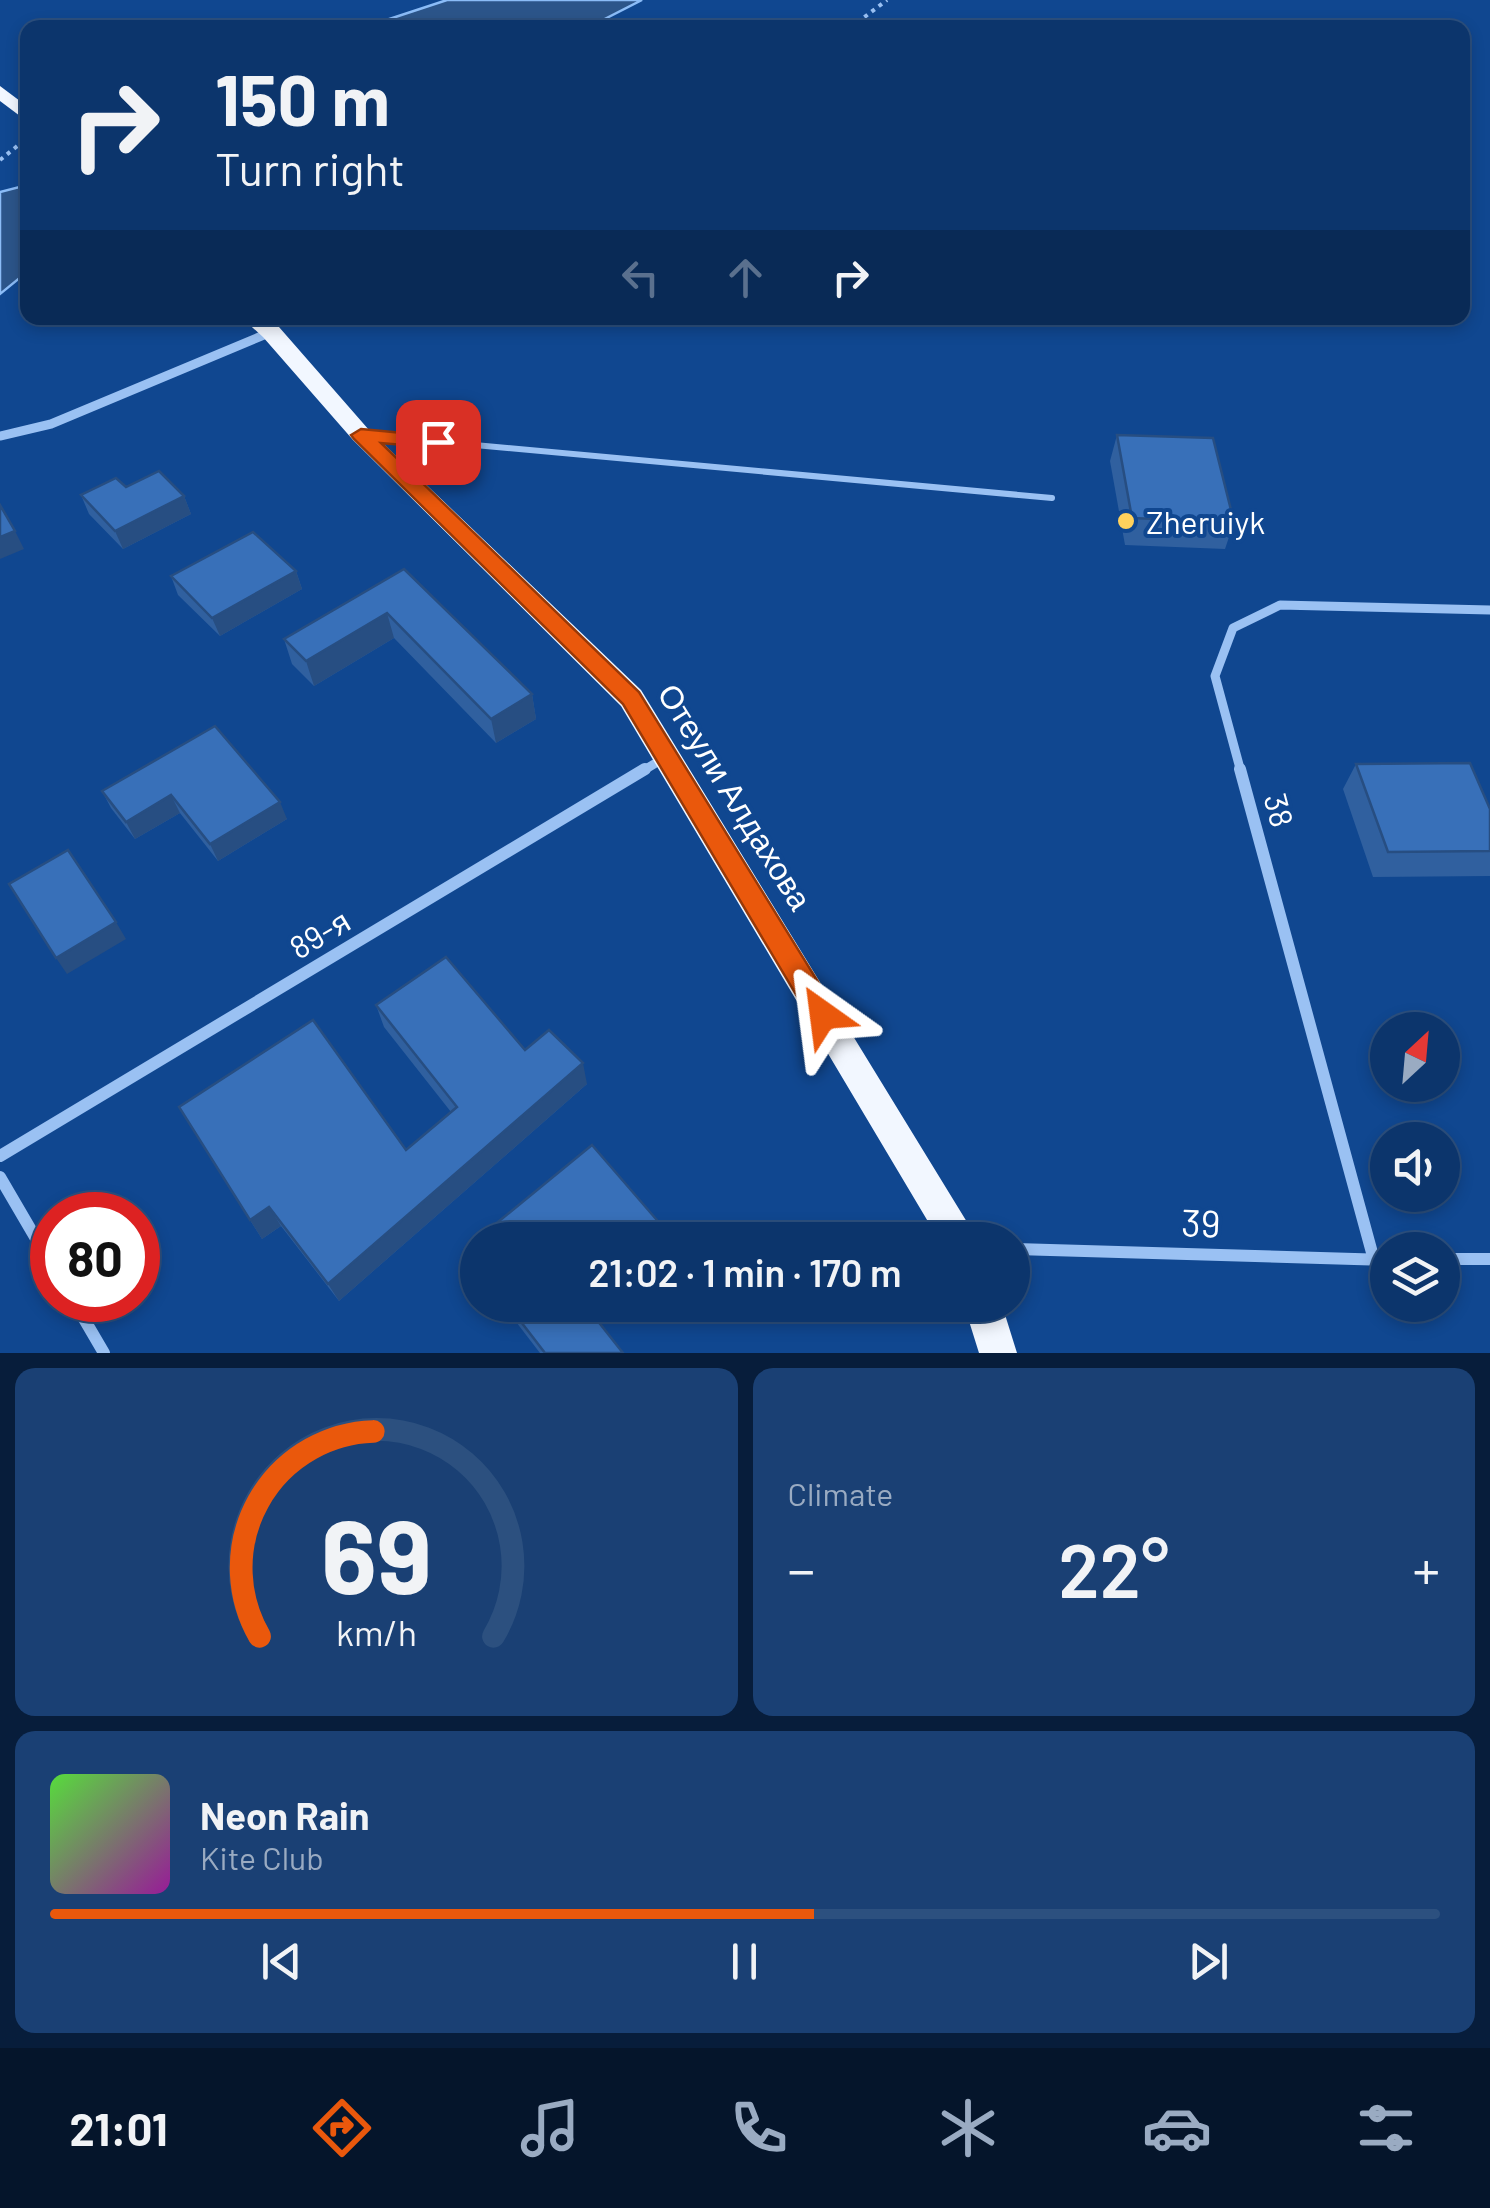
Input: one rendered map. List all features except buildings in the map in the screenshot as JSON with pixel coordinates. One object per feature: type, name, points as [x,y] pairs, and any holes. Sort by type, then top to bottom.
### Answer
[{"type":"highway","points":[[0,91],[20,110]]},
{"type":"highway","name":"Отеули Алдахова","points":[[262,325],[361,435],[631,698],[949,1222]]},
{"type":"highway","points":[[988,1322],[998,1353]]},
{"type":"street","points":[[0,436],[52,424],[262,325]]},
{"type":"street","name":"38","points":[[1373,1232],[1215,676],[1233,628],[1280,606],[1490,610]]},
{"type":"street","name":"89-я","points":[[0,1156],[666,757]]},
{"type":"street","points":[[0,1178],[30,1229]]},
{"type":"street","name":"39","points":[[1030,1250],[1370,1260]]},
{"type":"street","points":[[1460,1259],[1490,1258]]},
{"type":"street","points":[[86,1322],[104,1353]]},
{"type":"lane","points":[[361,435],[1052,498]]},
{"type":"path","points":[[861,20],[887,0]]},
{"type":"path","points":[[0,160],[20,144]]},
{"type":"water","points":[[447,0],[642,0],[603,20],[386,20]]},
{"type":"water","points":[[20,187],[20,278],[0,294],[0,192]]},
{"type":"place","name":"Zheruiyk","points":[[1126,521]]},
{"type":"route","points":[[438,442],[361,435],[631,698],[823,1015]]}]
